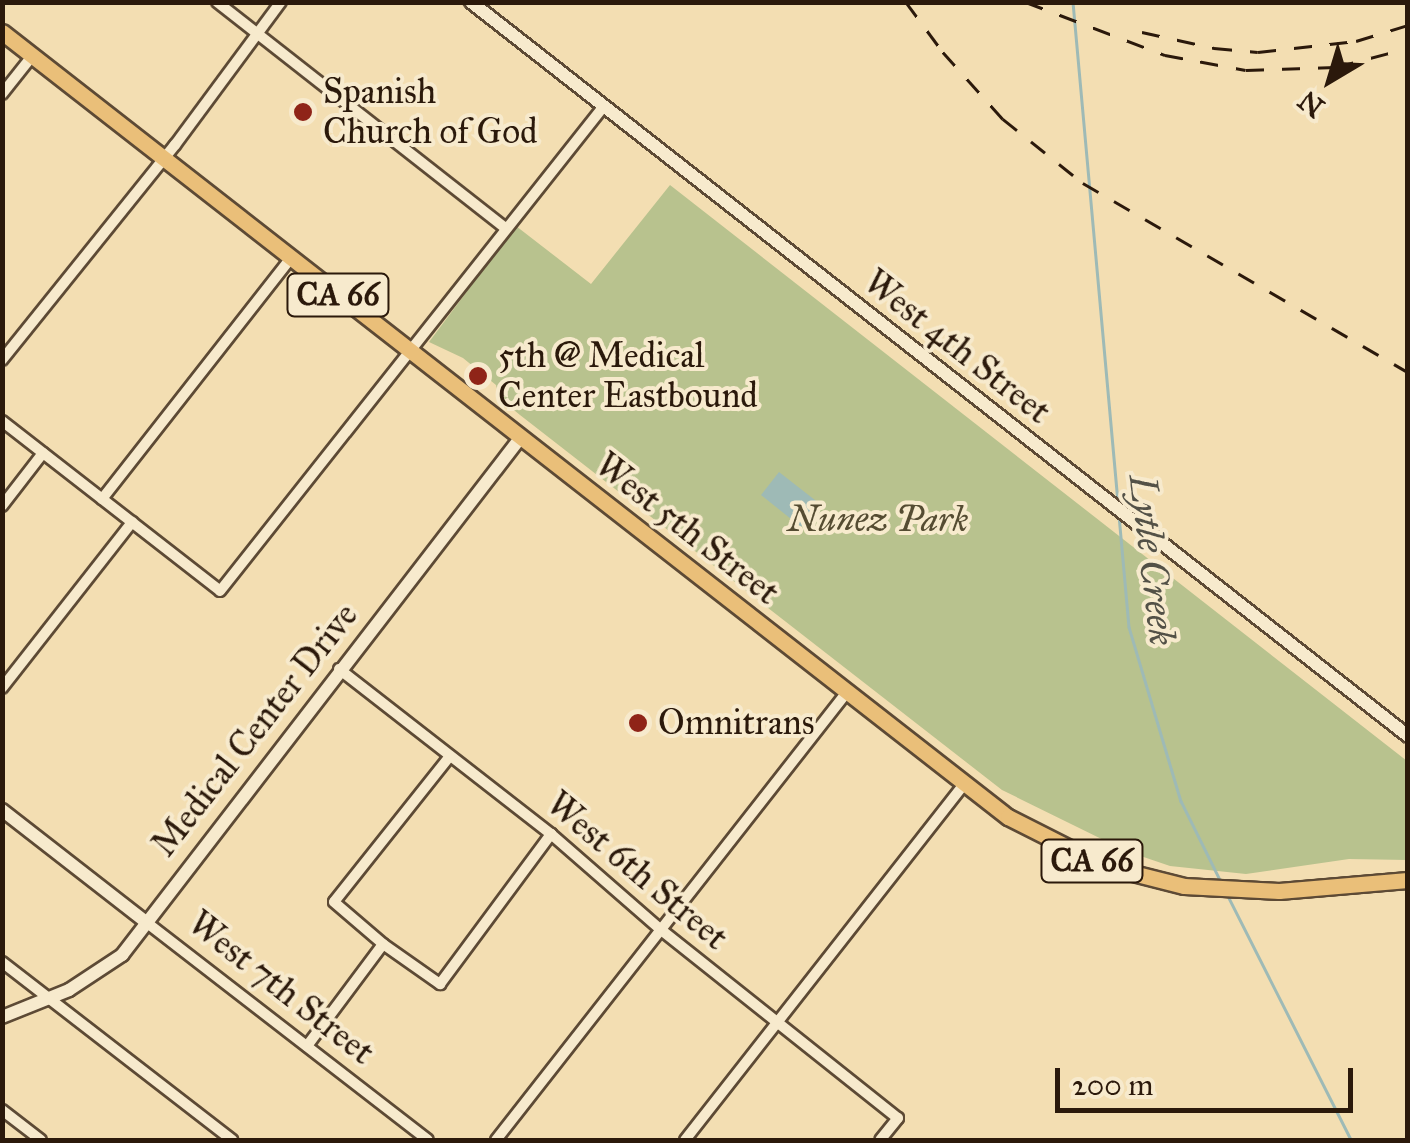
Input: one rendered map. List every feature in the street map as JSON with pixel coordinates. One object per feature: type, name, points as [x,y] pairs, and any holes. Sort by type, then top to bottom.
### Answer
[{"type":"main road","name":"West 5th Street","points":[[2,32],[1008,817],[1105,866],[1184,886],[1279,891],[1408,880]]},
{"type":"street","points":[[217,2],[506,230]]},
{"type":"street","points":[[2,360],[281,2]]},
{"type":"street","name":"West 4th Street","points":[[470,2],[1408,736]]},
{"type":"street","points":[[2,94],[33,55]]},
{"type":"street","points":[[2,422],[220,591],[604,106]]},
{"type":"street","points":[[102,499],[291,258]]},
{"type":"street","name":"Medical Center Drive","points":[[2,1016],[102,972],[122,954],[338,669],[521,438]]},
{"type":"street","points":[[2,506],[43,453]]},
{"type":"street","points":[[2,688],[132,522]]},
{"type":"street","name":"West 6th Street","points":[[338,669],[551,834],[660,930],[898,1118],[880,1140]]},
{"type":"street","points":[[496,1140],[847,692]]},
{"type":"street","points":[[450,756],[334,902],[384,944],[440,984],[551,834]]},
{"type":"street","points":[[685,1140],[964,784]]},
{"type":"street","name":"West 7th Street","points":[[2,810],[428,1140]]},
{"type":"street","points":[[307,1046],[384,944]]},
{"type":"street","points":[[2,962],[232,1140]]},
{"type":"street","points":[[2,1110],[41,1140]]},
{"type":"green space","name":"Nunez Park","points":[[670,185],[1407,761],[1407,860],[1349,859],[1246,874],[1170,866],[1126,851],[1002,790],[520,415],[499,398],[496,385],[463,358],[429,342],[516,226],[591,284]]},
{"type":"water","points":[[779,472],[820,504],[801,527],[761,495]]},
{"type":"waterway","name":"Lytle Creek","points":[[1073,2],[1118,502]]},
{"type":"waterway","name":"Lytle Creek","points":[[1119,515],[1129,627],[1181,801],[1220,880]]},
{"type":"waterway","name":"Lytle Creek","points":[[1228,896],[1351,1140]]},
{"type":"railway","points":[[906,2],[943,52],[1003,119],[1083,183],[1408,372]]},
{"type":"railway","points":[[1026,2],[1165,55],[1246,70],[1336,67],[1408,48]]},
{"type":"railway","points":[[1142,32],[1214,48],[1258,52],[1356,41],[1408,25]]},
{"type":"place","name":"Spanish Church of God","points":[[303,112]]},
{"type":"place","name":"5th @ Medical Center Eastbound","points":[[478,376]]},
{"type":"place","name":"Omnitrans","points":[[638,723]]}]
